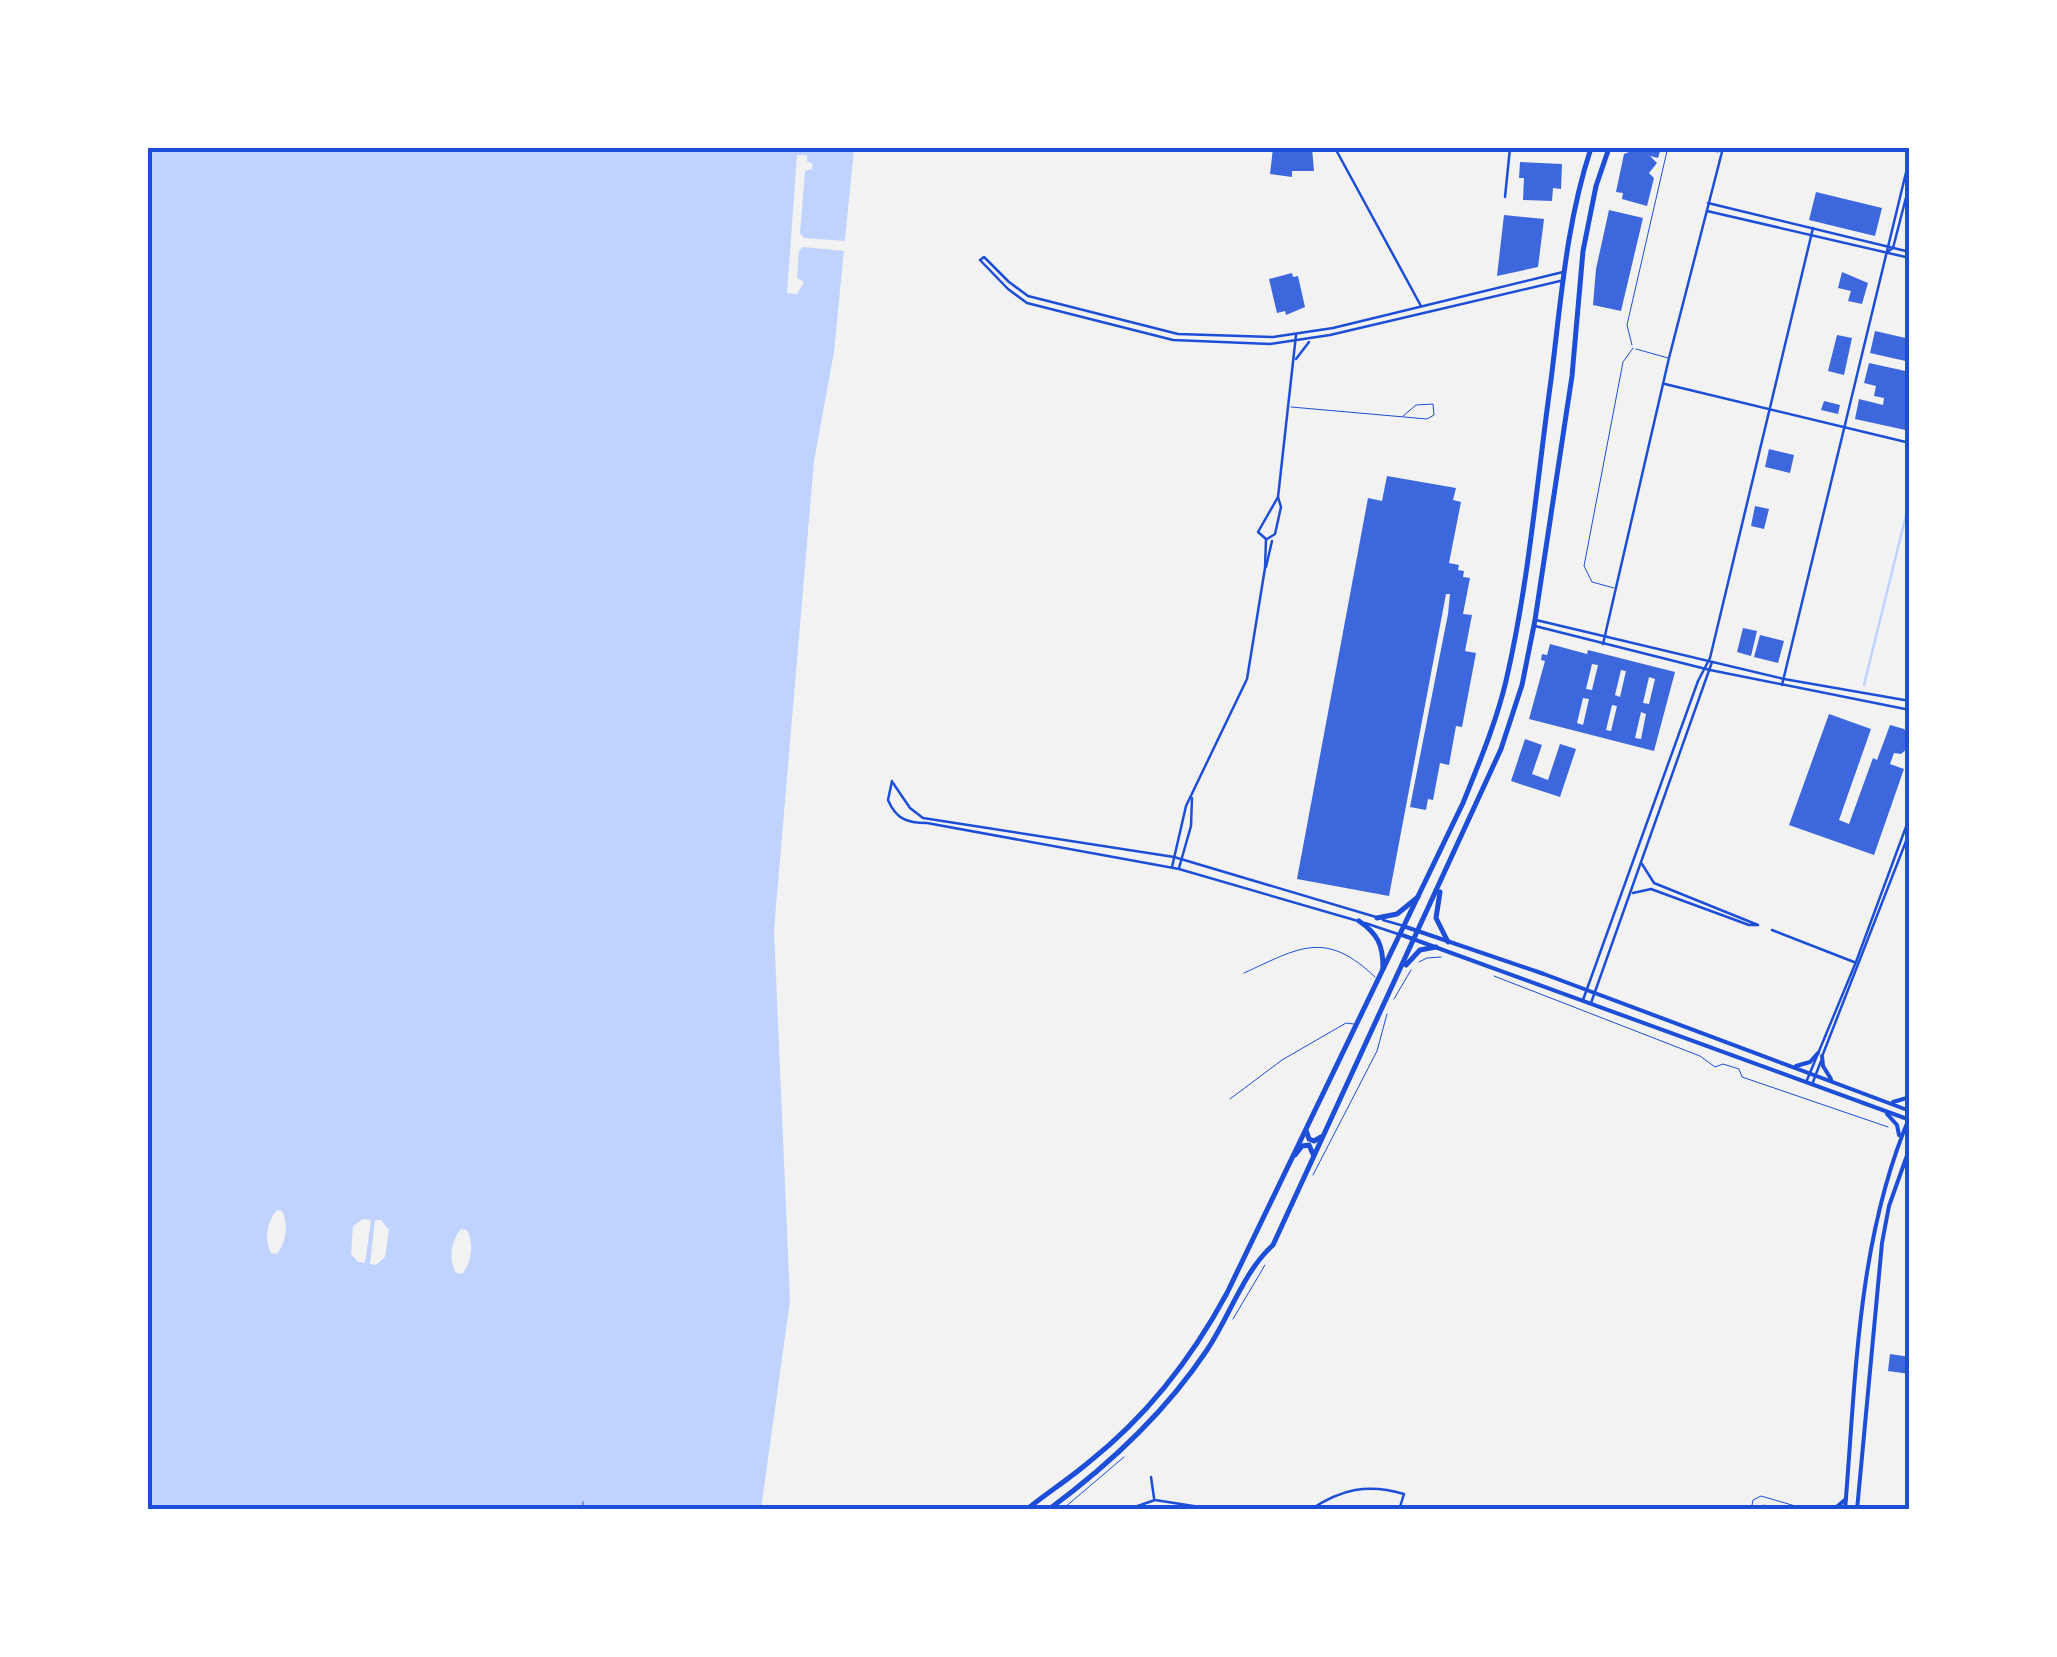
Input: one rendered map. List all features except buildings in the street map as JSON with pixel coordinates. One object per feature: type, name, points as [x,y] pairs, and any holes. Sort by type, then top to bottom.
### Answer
[{"type":"main road","points":[[1026,1510],[1119,1437],[1166,1386],[1222,1303],[1406,927],[1486,746],[1505,684],[1529,558],[1563,272],[1578,187],[1592,148]]},
{"type":"main road","points":[[1048,1510],[1117,1455],[1192,1372],[1218,1333],[1256,1260],[1274,1245],[1502,749],[1522,685],[1534,623],[1572,376],[1583,251],[1596,186],[1610,148]]},
{"type":"main road","points":[[1534,521],[1542,526],[1549,520]]},
{"type":"main road","points":[[1529,558],[1538,550],[1545,556]]},
{"type":"main road","points":[[1442,884],[1436,918],[1448,942]]},
{"type":"main road","points":[[1378,918],[1397,914],[1421,894]]},
{"type":"main road","points":[[1358,921],[1379,938],[1384,971]]},
{"type":"main road","points":[[1406,927],[1833,1080],[1888,1102],[1909,1117]]},
{"type":"main road","points":[[1402,935],[1909,1117]]},
{"type":"main road","points":[[1403,968],[1420,950],[1436,947]]},
{"type":"main road","points":[[1791,1067],[1805,1065],[1820,1054],[1833,1080]]},
{"type":"main road","points":[[1888,1102],[1910,1097]]},
{"type":"main road","points":[[1881,1109],[1896,1122],[1900,1140]]},
{"type":"main road","points":[[1845,1510],[1850,1427],[1876,1212],[1909,1117]]},
{"type":"main road","points":[[1306,1126],[1306,1134],[1314,1141],[1326,1131]]},
{"type":"main road","points":[[1287,1165],[1302,1146],[1313,1149],[1313,1157]]},
{"type":"main road","points":[[1857,1510],[1882,1242],[1889,1206],[1909,1149]]},
{"type":"main road","points":[[1858,1353],[1865,1344],[1874,1349]]},
{"type":"main road","points":[[1850,1427],[1859,1435],[1867,1427]]},
{"type":"main road","points":[[1833,1510],[1846,1499]]},
{"type":"street","points":[[1335,148],[1424,312]]},
{"type":"street","points":[[1505,197],[1510,148]]},
{"type":"street","points":[[1604,641],[1722,150]]},
{"type":"street","points":[[1890,247],[1910,156]]},
{"type":"street","points":[[1782,685],[1886,252],[1910,182]]},
{"type":"street","points":[[1708,202],[1910,255]]},
{"type":"street","points":[[1706,210],[1910,255]]},
{"type":"street","points":[[1590,1004],[1710,670],[1813,228]]},
{"type":"street","points":[[1562,281],[1296,342],[1215,344],[1172,340],[1027,303],[991,274],[982,258],[1028,296],[1178,334],[1215,337],[1296,334],[1563,272]]},
{"type":"street","points":[[1265,568],[1280,507],[1296,334]]},
{"type":"street","points":[[1215,337],[1215,344]]},
{"type":"street","points":[[1295,360],[1312,339]]},
{"type":"street","points":[[1663,384],[1910,443]]},
{"type":"street","points":[[1266,540],[1258,535],[1260,525],[1278,498]]},
{"type":"street","points":[[1266,540],[1272,538]]},
{"type":"street","points":[[1172,868],[1192,798],[1247,679],[1266,540]]},
{"type":"street","points":[[1534,623],[1710,670],[1910,710]]},
{"type":"street","points":[[1630,647],[1910,701]]},
{"type":"street","points":[[1654,656],[1655,649]]},
{"type":"street","points":[[1688,664],[1690,657]]},
{"type":"street","points":[[1583,1001],[1710,660]]},
{"type":"street","points":[[1728,674],[1730,666]]},
{"type":"street","points":[[1761,680],[1763,674]]},
{"type":"street","points":[[1402,935],[1179,869],[908,822],[892,809],[892,781],[910,808],[923,818],[1174,858],[1406,927]]},
{"type":"street","points":[[1179,869],[1191,826],[1192,798]]},
{"type":"street","points":[[1810,1083],[1910,816]]},
{"type":"street","points":[[1182,824],[1191,826]]},
{"type":"street","points":[[1820,1054],[1910,831]]},
{"type":"street","points":[[1630,894],[1650,889],[1758,925],[1654,883],[1641,862]]},
{"type":"street","points":[[1772,930],[1856,962]]},
{"type":"street","points":[[1151,1477],[1154,1500]]},
{"type":"street","points":[[1310,1510],[1337,1495],[1369,1486],[1404,1494],[1399,1510]]},
{"type":"street","points":[[1126,1510],[1154,1500],[1219,1510]]},
{"type":"lane","points":[[1633,348],[1627,325],[1670,148]]},
{"type":"lane","points":[[1696,148],[1722,150]]},
{"type":"lane","points":[[1633,348],[1669,358]]},
{"type":"lane","points":[[1615,589],[1592,582],[1584,566],[1623,362],[1633,348]]},
{"type":"lane","points":[[1291,408],[1427,419],[1435,408],[1433,404],[1420,404],[1402,416]]},
{"type":"lane","points":[[1244,973],[1300,948],[1325,945],[1348,954],[1379,980]]},
{"type":"lane","points":[[1230,1099],[1317,1039],[1346,1023],[1357,1024]]},
{"type":"lane","points":[[1751,1510],[1754,1500],[1761,1496],[1809,1510]]},
{"type":"lane","points":[[1756,1510],[1764,1505],[1782,1510]]},
{"type":"path","points":[[1314,1173],[1377,1051],[1383,1024],[1407,975],[1426,958],[1450,959]]},
{"type":"path","points":[[1482,971],[1700,1056],[1714,1067],[1723,1064],[1739,1069],[1742,1076],[1889,1128]]},
{"type":"path","points":[[1229,1326],[1271,1254]]},
{"type":"path","points":[[1061,1510],[1128,1453]]},
{"type":"path","points":[[583,1502],[583,1510]]},
{"type":"water","points":[[148,148],[854,148],[834,352],[814,461],[774,930],[790,1301],[761,1509],[148,1509]],"holes":[[[282,1211],[286,1227],[277,1254],[271,1253],[267,1237],[274,1214]],[[363,1219],[371,1220],[365,1263],[351,1254],[353,1226]],[[375,1220],[381,1220],[389,1230],[385,1257],[376,1265],[370,1264]],[[461,1229],[467,1230],[471,1241],[470,1258],[462,1274],[456,1273],[452,1262]]]},
{"type":"pier","points":[[797,155],[807,155],[807,161],[813,164],[812,169],[805,171],[800,233],[804,238],[846,241],[845,251],[803,247],[799,251],[797,278],[804,282],[797,294],[787,293]]},
{"type":"waterway","points":[[1864,685],[1910,499]]}]
